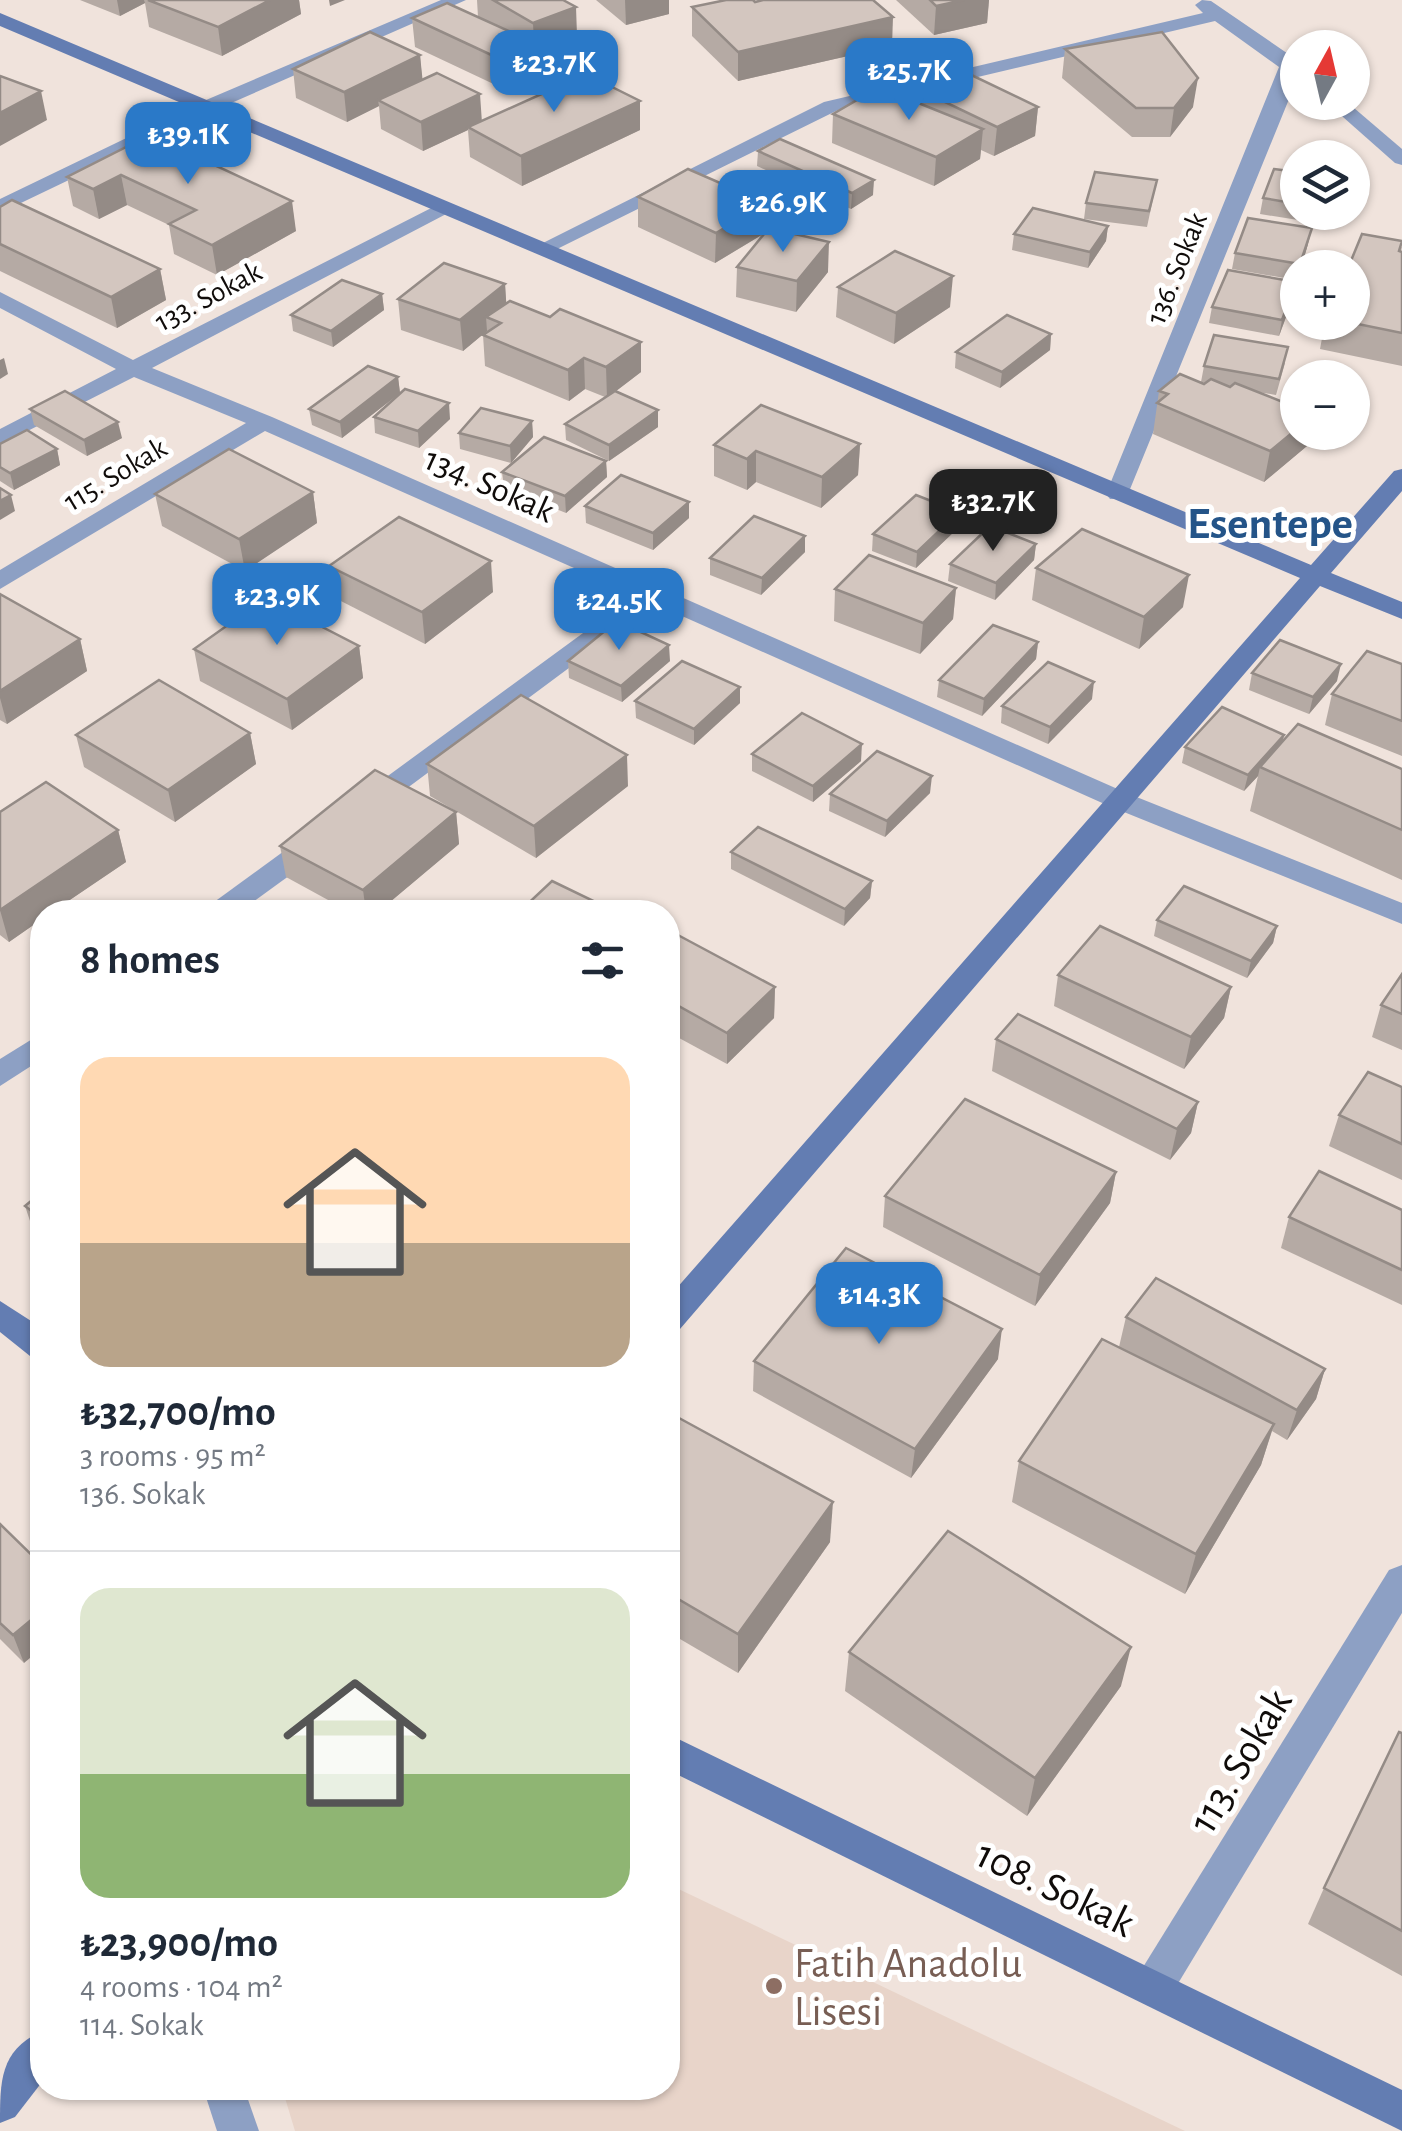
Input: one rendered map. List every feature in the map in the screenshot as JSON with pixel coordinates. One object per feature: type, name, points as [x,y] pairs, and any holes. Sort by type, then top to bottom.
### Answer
[{"type":"main road","points":[[0,19],[1402,611]]},
{"type":"main road","points":[[680,1306],[1402,476]]},
{"type":"main road","points":[[0,1314],[30,1337]]},
{"type":"main road","name":"108. Sokak","points":[[680,1757],[1154,1986],[1402,2112]]},
{"type":"main road","points":[[0,2102],[30,2066]]},
{"type":"street","points":[[0,206],[206,107],[457,0]]},
{"type":"street","points":[[1198,0],[1280,58]]},
{"type":"street","points":[[542,250],[830,106],[1217,15]]},
{"type":"street","name":"136. Sokak","points":[[1118,494],[1280,102]]},
{"type":"street","points":[[1356,120],[1402,159]]},
{"type":"street","name":"133. Sokak","points":[[0,438],[443,208]]},
{"type":"street","name":"134. Sokak","points":[[0,300],[134,369],[264,422],[1119,800],[1402,914]]},
{"type":"street","name":"115. Sokak","points":[[0,581],[264,422]]},
{"type":"street","points":[[236,900],[652,594]]},
{"type":"street","points":[[0,1075],[30,1053]]},
{"type":"street","name":"113. Sokak","points":[[1154,1986],[1402,1581]]},
{"type":"street","points":[[228,2100],[238,2131]]},
{"type":"shaded area","name":"Fatih Anadolu Lisesi","points":[[680,1890],[1185,2131],[295,2131],[286,2100],[680,2100]]},
{"type":"building","points":[[148,0],[270,0],[218,27]]},
{"type":"building","points":[[493,0],[563,0],[576,7],[533,23]]},
{"type":"building","points":[[726,0],[873,0],[893,17],[738,52],[692,7]]},
{"type":"building","points":[[930,0],[964,0],[936,6]]},
{"type":"building","points":[[447,3],[535,43],[500,59],[412,18]]},
{"type":"building","points":[[370,32],[420,55],[344,92],[293,69]]},
{"type":"building","points":[[1162,32],[1198,78],[1174,108],[1136,108],[1065,49]]},
{"type":"building","points":[[963,71],[1038,107],[997,127],[922,91]]},
{"type":"building","points":[[437,73],[480,94],[421,122],[378,100]]},
{"type":"building","points":[[586,74],[640,101],[521,156],[468,127]]},
{"type":"building","points":[[0,76],[41,91],[0,113]]},
{"type":"building","points":[[891,92],[983,129],[936,157],[833,114],[864,96],[876,101]]},
{"type":"building","points":[[150,135],[292,201],[212,245],[169,224],[196,210],[121,175],[93,189],[67,177]]},
{"type":"building","points":[[780,139],[874,180],[852,193],[758,151]]},
{"type":"building","points":[[688,169],[766,203],[716,233],[638,197]]},
{"type":"building","points":[[1274,169],[1280,170],[1280,201],[1263,198]]},
{"type":"building","points":[[1095,172],[1157,180],[1149,211],[1086,203]]},
{"type":"building","points":[[12,200],[160,269],[111,297],[0,244],[0,207]]},
{"type":"building","points":[[1033,208],[1108,226],[1090,252],[1014,234]]},
{"type":"building","points":[[1248,218],[1280,223],[1280,230],[1311,230],[1305,250],[1280,250],[1280,261],[1235,253]]},
{"type":"building","points":[[769,228],[829,242],[797,281],[737,267]]},
{"type":"building","points":[[1362,234],[1402,241],[1402,333],[1370,326],[1370,250],[1355,250]]},
{"type":"building","points":[[895,251],[953,276],[896,313],[838,287]]},
{"type":"building","points":[[444,263],[505,284],[460,320],[398,299]]},
{"type":"building","points":[[1228,270],[1280,279],[1280,320],[1212,307]]},
{"type":"building","points":[[342,280],[382,294],[331,331],[291,315]]},
{"type":"building","points":[[510,301],[550,317],[560,309],[641,342],[606,367],[584,358],[568,370],[483,335],[501,323],[486,317]]},
{"type":"building","points":[[1007,315],[1051,334],[1002,372],[956,352]]},
{"type":"building","points":[[1214,335],[1288,347],[1284,360],[1280,360],[1279,379],[1204,366]]},
{"type":"building","points":[[368,366],[398,377],[340,422],[309,409]]},
{"type":"building","points":[[1180,374],[1204,384],[1211,379],[1230,387],[1235,383],[1280,401],[1280,443],[1270,451],[1157,403],[1168,394],[1159,391]]},
{"type":"building","points":[[405,389],[449,403],[418,431],[374,417]]},
{"type":"building","points":[[65,391],[118,422],[84,440],[30,409]]},
{"type":"building","points":[[615,391],[658,410],[609,445],[565,424]]},
{"type":"building","points":[[761,405],[860,444],[822,477],[756,451],[747,459],[714,445]]},
{"type":"building","points":[[481,408],[532,421],[510,446],[459,433]]},
{"type":"building","points":[[27,430],[57,449],[10,473],[0,467],[0,444]]},
{"type":"building","points":[[544,437],[606,461],[565,496],[502,472]]},
{"type":"building","points":[[229,449],[313,492],[239,539],[155,494]]},
{"type":"building","points":[[621,475],[689,502],[653,533],[585,506]]},
{"type":"building","points":[[0,488],[11,495],[0,501]]},
{"type":"building","points":[[916,495],[959,512],[917,552],[873,534]]},
{"type":"building","points":[[754,516],[805,536],[762,578],[710,558]]},
{"type":"building","points":[[399,517],[491,561],[422,612],[329,566]]},
{"type":"building","points":[[990,526],[1036,544],[996,583],[950,564]]},
{"type":"building","points":[[1082,529],[1189,575],[1144,617],[1036,568]]},
{"type":"building","points":[[869,555],[956,588],[923,623],[835,589]]},
{"type":"building","points":[[0,594],[80,639],[0,691]]},
{"type":"building","points":[[266,598],[359,646],[287,699],[194,649]]},
{"type":"building","points":[[617,621],[669,645],[621,686],[568,661]]},
{"type":"building","points":[[993,625],[1038,642],[984,699],[939,680]]},
{"type":"building","points":[[1280,640],[1341,664],[1313,697],[1252,673]]},
{"type":"building","points":[[1367,651],[1402,664],[1402,721],[1332,694]]},
{"type":"building","points":[[682,661],[740,687],[694,729],[635,701]]},
{"type":"building","points":[[1048,662],[1094,682],[1050,727],[1002,706]]},
{"type":"building","points":[[159,680],[250,733],[168,790],[76,735]]},
{"type":"building","points":[[521,695],[627,755],[534,826],[427,764]]},
{"type":"building","points":[[1222,707],[1284,735],[1248,775],[1185,747]]},
{"type":"building","points":[[802,713],[862,744],[813,786],[752,754]]},
{"type":"building","points":[[1298,724],[1402,769],[1402,830],[1260,767]]},
{"type":"building","points":[[877,751],[932,776],[887,821],[830,794]]},
{"type":"building","points":[[375,770],[456,812],[363,890],[280,846]]},
{"type":"building","points":[[46,782],[118,830],[0,910],[0,812]]},
{"type":"building","points":[[758,827],[872,881],[845,909],[731,852]]},
{"type":"building","points":[[552,881],[592,900],[532,900]]},
{"type":"building","points":[[1184,886],[1277,926],[1251,961],[1157,920]]},
{"type":"building","points":[[1100,926],[1231,987],[1191,1037],[1058,975]]},
{"type":"building","points":[[680,936],[775,987],[727,1033],[680,1007]]},
{"type":"building","points":[[1402,974],[1402,1014],[1381,1005]]},
{"type":"building","points":[[1018,1014],[1198,1102],[1177,1129],[996,1039]]},
{"type":"building","points":[[1368,1072],[1402,1087],[1402,1144],[1339,1115]]},
{"type":"building","points":[[965,1099],[1116,1172],[1040,1275],[885,1196]]},
{"type":"building","points":[[1319,1171],[1402,1210],[1402,1270],[1289,1217]]},
{"type":"building","points":[[846,1248],[1002,1329],[915,1449],[754,1361]]},
{"type":"building","points":[[1156,1278],[1325,1369],[1297,1410],[1126,1317]]},
{"type":"building","points":[[1102,1339],[1274,1424],[1196,1554],[1019,1461]]},
{"type":"building","points":[[680,1419],[833,1502],[738,1634],[680,1600]]},
{"type":"building","points":[[0,1524],[30,1553],[30,1621],[13,1635],[0,1623]]},
{"type":"building","points":[[948,1531],[1131,1647],[1035,1778],[849,1652]]},
{"type":"building","points":[[1399,1732],[1402,1733],[1402,1931],[1324,1888]]},
{"type":"place","name":"Fatih Anadolu Lisesi","points":[[774,1986]]},
{"type":"district","name":"Esentepe","points":[[1270,522]]}]
